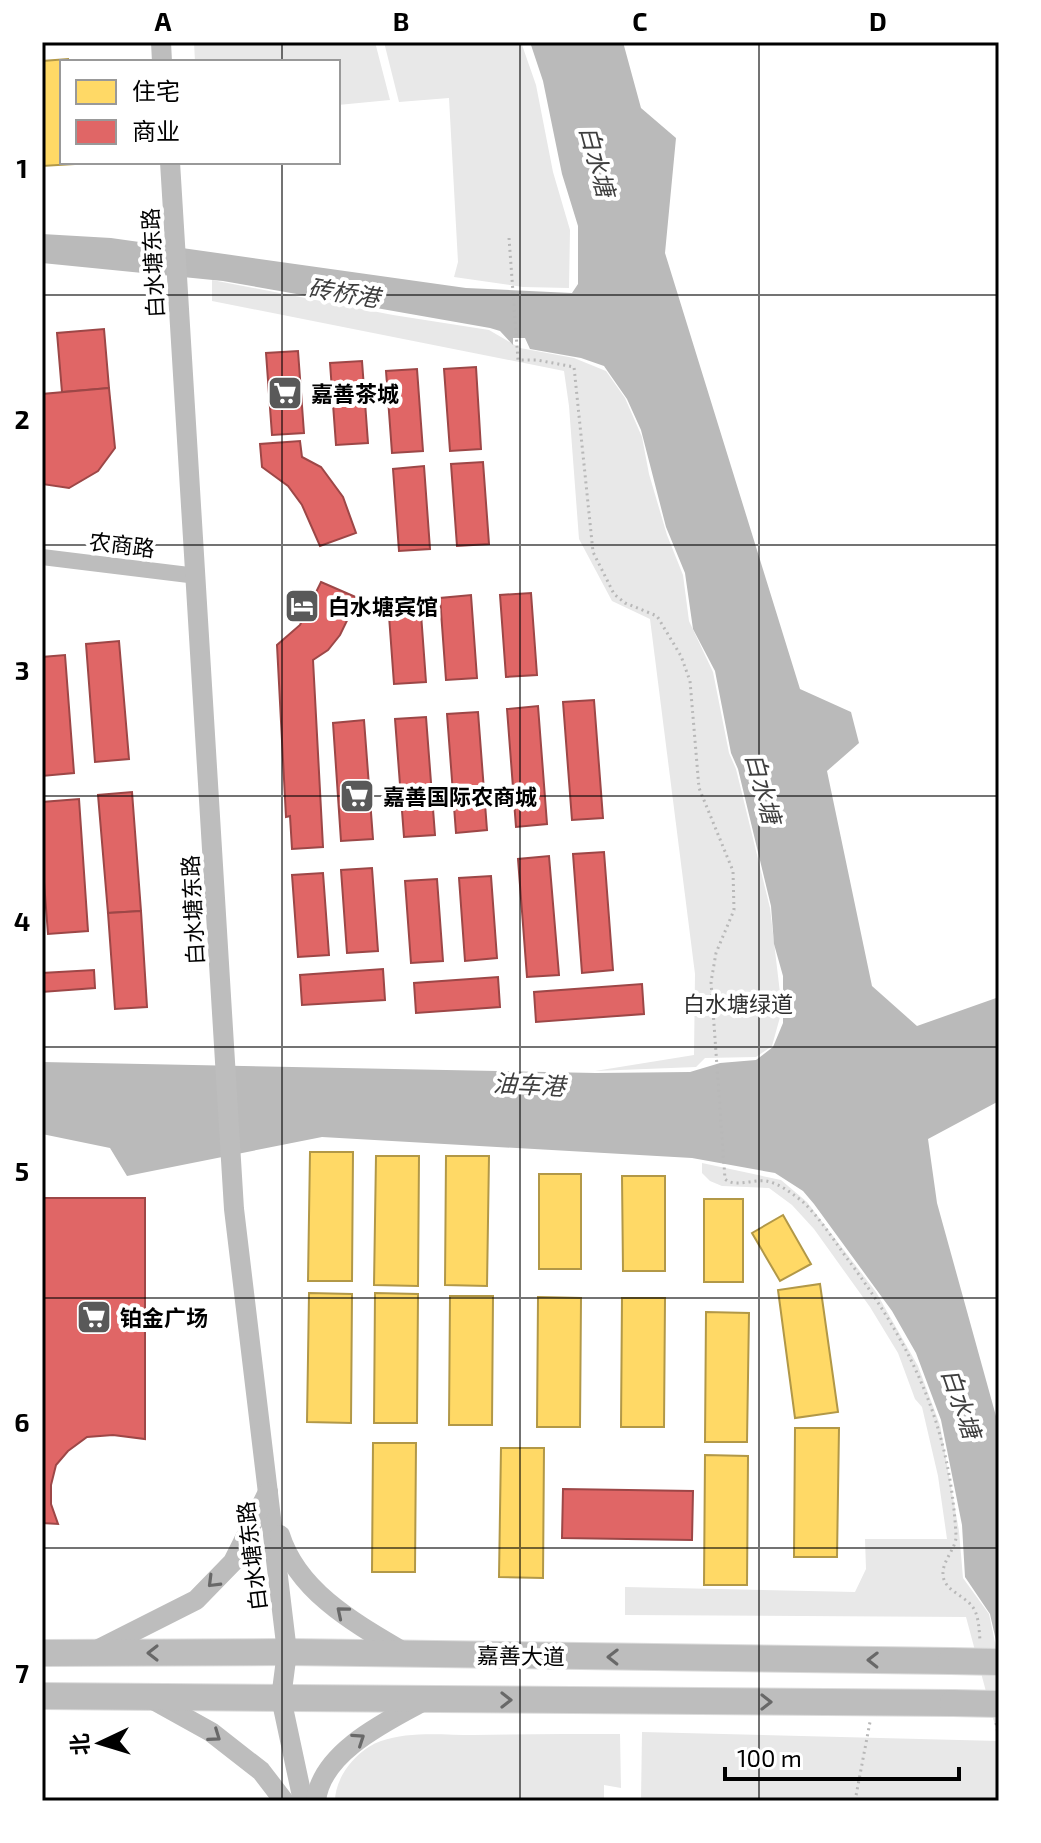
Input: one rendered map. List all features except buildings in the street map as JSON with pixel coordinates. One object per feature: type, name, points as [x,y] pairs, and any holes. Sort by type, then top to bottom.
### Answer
[{"type":"main road","name":"嘉善大道","points":[[42,1653],[287,1652],[999,1662]]},
{"type":"main road","name":"嘉善大道","points":[[42,1696],[953,1703],[996,1707]]},
{"type":"street","name":"白水塘东路","points":[[170,164],[234,1209],[287,1652],[281,1698],[303,1801]]},
{"type":"street","name":"农商路","points":[[42,557],[197,576]]},
{"type":"street","points":[[92,1653],[196,1600],[233,1562],[268,1492]]},
{"type":"street","points":[[268,1492],[286,1552],[310,1585],[357,1625],[407,1654]]},
{"type":"street","points":[[148,1697],[211,1732],[261,1771],[284,1801]]},
{"type":"street","points":[[316,1801],[318,1786],[349,1746],[428,1699]]},
{"type":"path","points":[[509,238],[518,360],[574,367],[593,552],[614,594],[625,603],[657,616],[686,669],[699,788],[733,871],[734,910],[716,953],[712,973],[725,1179],[729,1183],[767,1181],[805,1205],[879,1303],[912,1359],[935,1418],[955,1519],[957,1541],[944,1567],[944,1577],[951,1589],[975,1611],[980,1640]]},
{"type":"path","points":[[855,1801],[874,1703]]},
{"type":"path","points":[[996,1707],[999,1739]]},
{"type":"green space","points":[[194,42],[375,42],[390,100],[340,105],[340,60],[195,60]]},
{"type":"green space","points":[[384,42],[521,42],[536,85],[553,172],[570,230],[569,288],[523,287],[454,277],[458,262],[449,98],[399,102]]},
{"type":"green space","name":"白水塘绿道","points":[[212,280],[489,330],[520,348],[574,358],[606,371],[625,398],[642,437],[667,535],[683,575],[689,621],[713,672],[729,753],[736,769],[770,908],[782,1010],[772,1046],[756,1057],[705,1058],[696,1067],[595,1071],[694,1055],[695,974],[650,619],[612,601],[579,539],[564,371],[212,301]]},
{"type":"green space","points":[[702,1163],[781,1180],[807,1202],[876,1292],[918,1366],[940,1425],[959,1531],[963,1578],[989,1614],[999,1661],[999,1740],[966,1617],[625,1615],[625,1587],[855,1592],[866,1569],[865,1539],[947,1539],[938,1476],[922,1407],[915,1399],[898,1353],[870,1307],[814,1229],[792,1205],[769,1188],[722,1186],[710,1181],[702,1173]]},
{"type":"green space","points":[[642,1732],[999,1741],[999,1801],[641,1801]]},
{"type":"green space","points":[[427,1734],[620,1734],[621,1788],[604,1785],[604,1801],[335,1801],[343,1773],[356,1757],[372,1745],[392,1738]]},
{"type":"water","points":[[530,42],[623,42],[641,108],[676,138],[665,253],[800,689],[851,712],[859,743],[827,771],[872,986],[917,1026],[999,997],[999,1101],[928,1139],[937,1203],[999,1427],[999,1654],[990,1614],[965,1577],[962,1525],[941,1420],[916,1353],[892,1311],[814,1204],[803,1191],[775,1173],[692,1158],[322,1137],[127,1176],[110,1148],[42,1134],[42,1062],[596,1073],[690,1072],[720,1063],[756,1060],[773,1047],[783,1023],[783,976],[774,944],[771,906],[738,769],[731,753],[715,671],[693,629],[685,573],[666,527],[641,430],[627,399],[604,366],[581,358],[530,349],[525,338],[513,338],[513,345],[500,331],[490,328],[223,281],[42,263],[42,234],[111,238],[466,288],[572,293],[578,284],[578,226],[562,174],[543,81]]},
{"type":"place","name":"嘉善茶城","points":[[285,393]]},
{"type":"place","name":"白水塘宾馆","points":[[302,606]]},
{"type":"place","name":"嘉善国际农商城","points":[[357,796]]},
{"type":"place","name":"铂金广场","points":[[94,1317]]},
{"type":"water label","name":"白水塘","points":[[598,161]]},
{"type":"water label","name":"砖桥港","points":[[344,292]]},
{"type":"water label","name":"白水塘","points":[[764,788]]},
{"type":"water label","name":"油车港","points":[[529,1084]]},
{"type":"water label","name":"白水塘","points":[[962,1403]]}]
